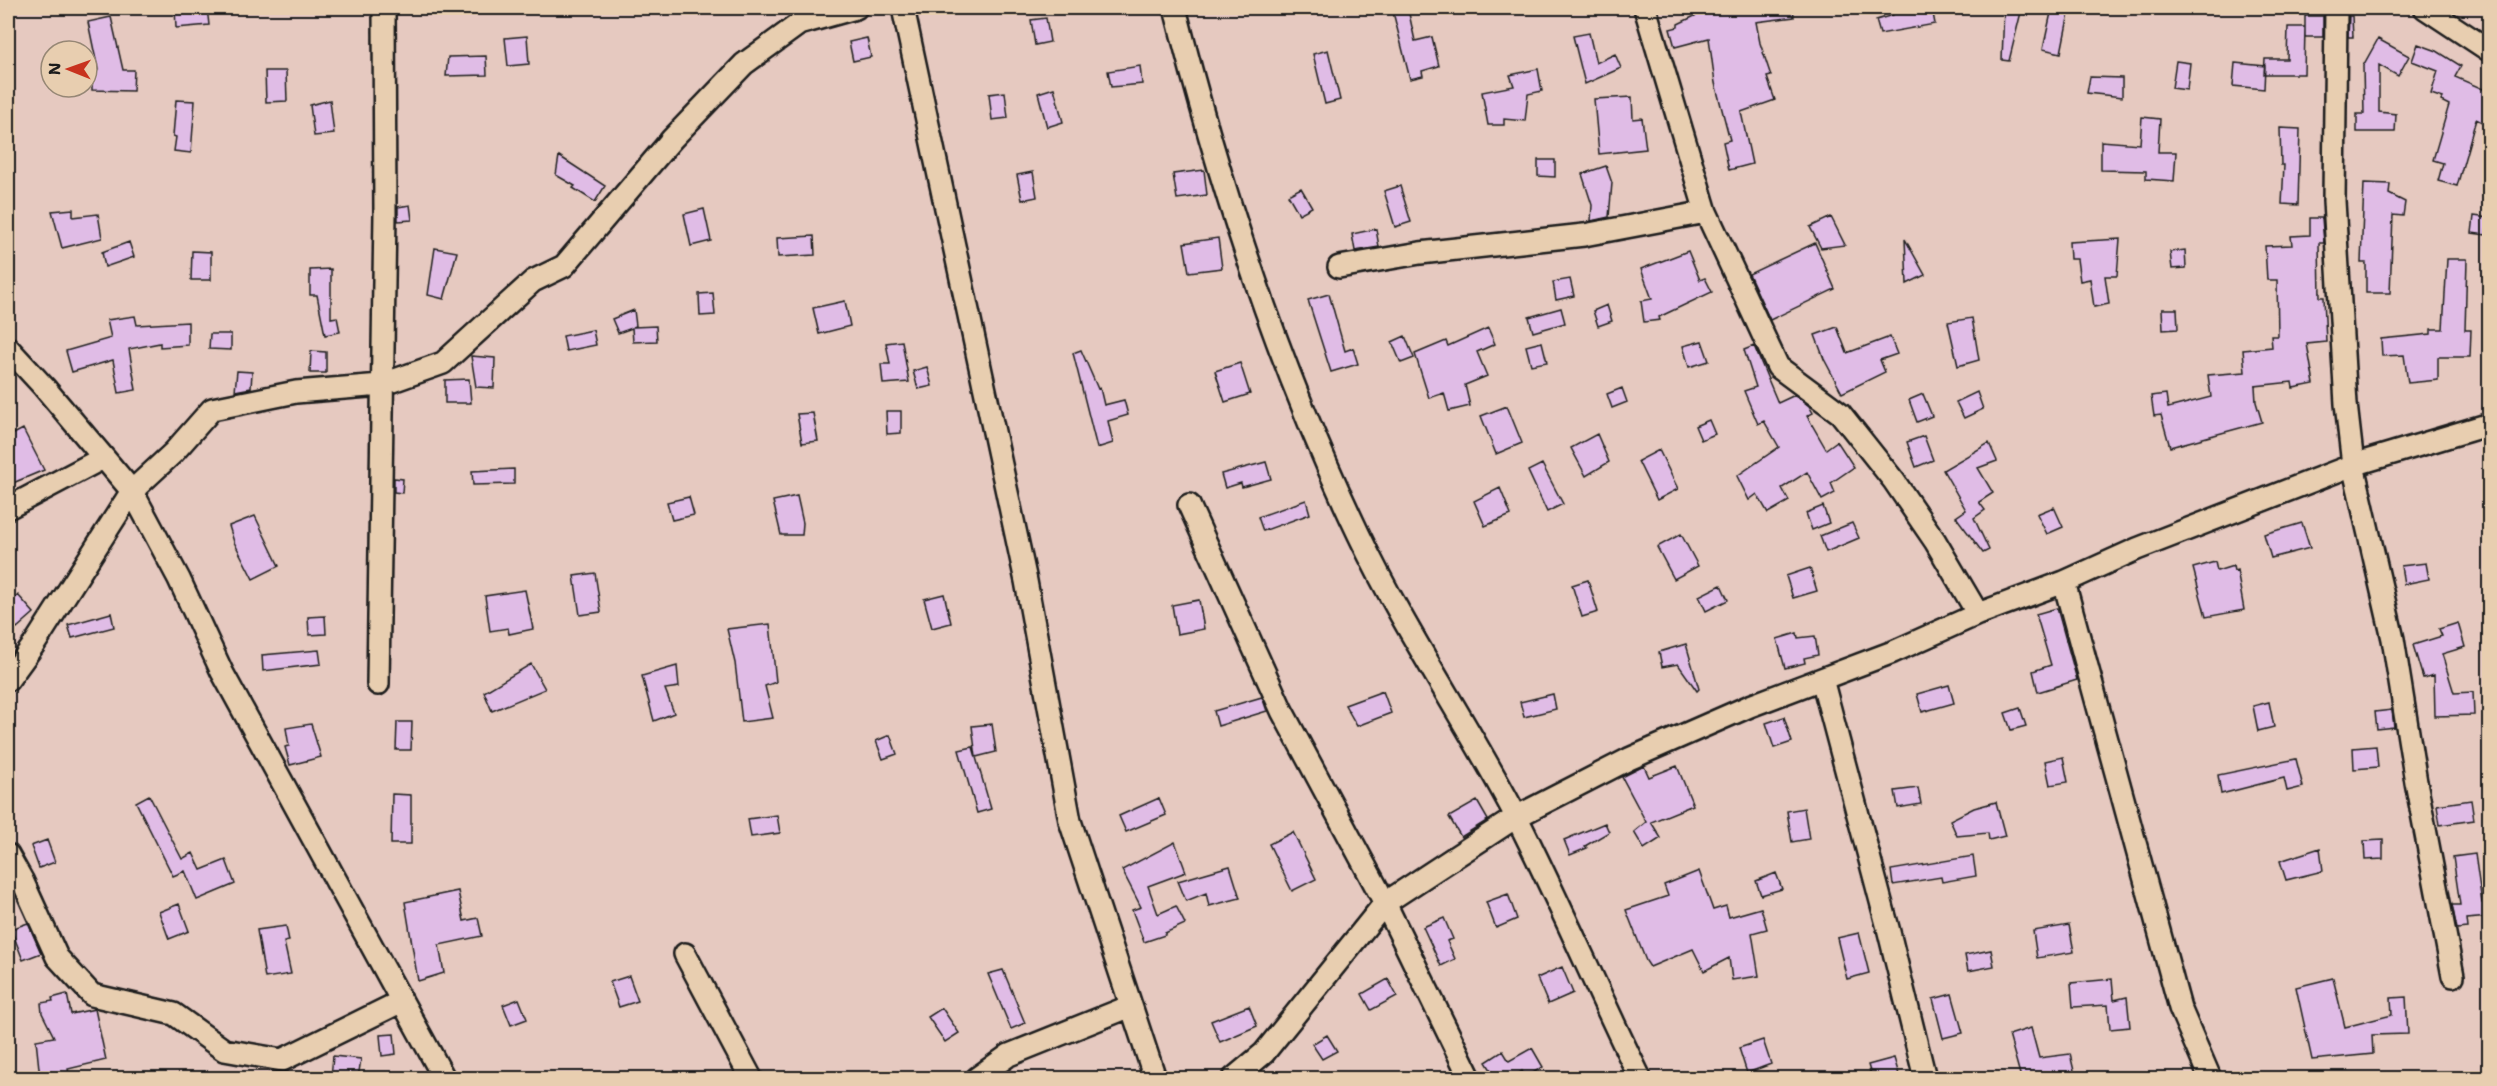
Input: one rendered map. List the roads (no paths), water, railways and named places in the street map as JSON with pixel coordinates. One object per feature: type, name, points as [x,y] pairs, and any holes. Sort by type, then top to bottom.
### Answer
[{"type":"street","points":[[378,684],[385,214],[384,8]]},
{"type":"street","points":[[8,680],[35,643],[132,491],[174,452],[212,409],[296,392],[381,385],[443,363],[533,282],[564,266],[672,139],[744,64],[799,24],[856,8]]},
{"type":"street","points":[[903,8],[1026,581],[1070,821],[1155,1078]]},
{"type":"street","points":[[1175,8],[1196,89],[1249,259],[1308,417],[1359,536],[1516,817],[1640,1078]]},
{"type":"street","points":[[1645,8],[1706,212],[1778,367],[1840,413],[1894,481],[1929,532],[1978,614]]},
{"type":"street","points":[[2336,8],[2334,201],[2346,404],[2353,465],[2393,639],[2416,782],[2453,976]]},
{"type":"street","points":[[2425,8],[2490,51]]},
{"type":"street","points":[[1339,267],[1419,253],[1584,235],[1706,212]]},
{"type":"street","points":[[8,348],[132,491],[179,579],[222,672],[444,1078]]},
{"type":"street","points":[[1234,1078],[1264,1053],[1385,903],[1516,817],[1629,759],[1750,706],[1893,652],[1978,614],[2064,582],[2137,549],[2353,465],[2490,424]]},
{"type":"street","points":[[8,508],[103,458]]},
{"type":"street","points":[[1189,505],[1282,711],[1385,903],[1470,1078]]},
{"type":"street","points":[[2064,582],[2180,1008],[2210,1078]]},
{"type":"street","points":[[1822,679],[1925,1078]]},
{"type":"street","points":[[8,855],[57,957],[92,995],[174,1014],[224,1050],[282,1060],[402,1001]]},
{"type":"street","points":[[685,954],[751,1078]]},
{"type":"street","points":[[976,1078],[1009,1055],[1131,1006]]}]
